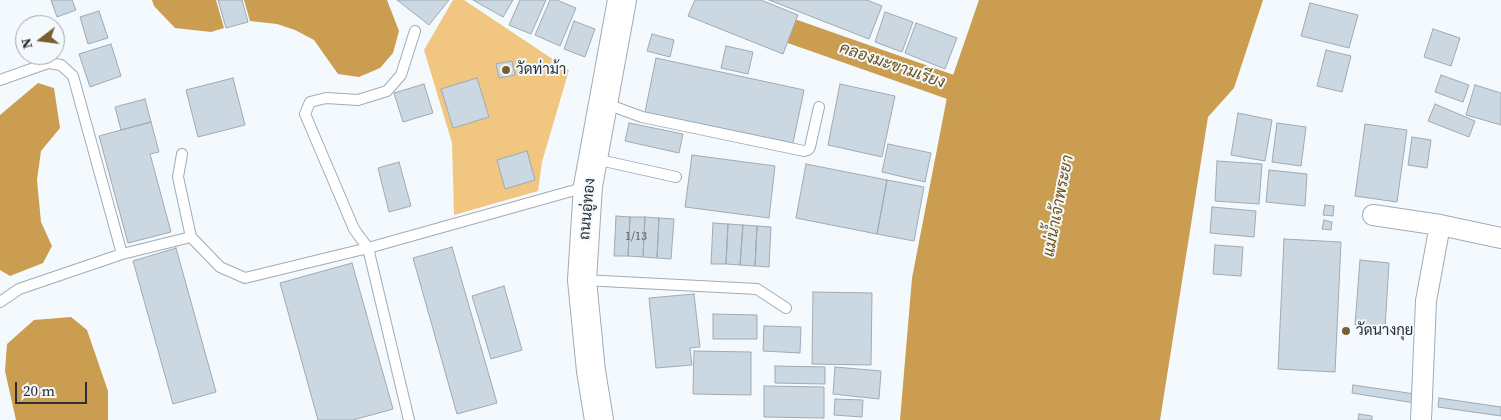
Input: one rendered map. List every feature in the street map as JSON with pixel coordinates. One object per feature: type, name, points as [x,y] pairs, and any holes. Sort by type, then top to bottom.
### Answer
[{"type":"main road","name":"ถนนอู่ทอง","points":[[599,420],[582,280],[588,186],[622,0]]},
{"type":"street","points":[[1373,215],[1440,225],[1501,238]]},
{"type":"street","points":[[1421,420],[1426,301],[1440,225]]},
{"type":"lane","points":[[409,420],[368,248],[354,229],[305,114],[310,102],[326,98],[358,100],[387,91],[401,75],[415,31]]},
{"type":"lane","points":[[0,80],[48,63],[62,65],[73,76],[122,254]]},
{"type":"lane","points":[[603,103],[642,117],[804,150],[808,150],[810,147],[819,107]]},
{"type":"lane","points":[[182,154],[178,177],[191,237],[220,267],[245,278],[368,248],[588,186]]},
{"type":"lane","points":[[594,159],[676,177]]},
{"type":"lane","points":[[0,302],[19,289],[122,254],[191,237]]},
{"type":"lane","points":[[582,280],[757,289],[786,308]]},
{"type":"shaded area","points":[[453,0],[464,0],[569,70],[542,162],[538,191],[454,215],[452,143],[424,50]]},
{"type":"water","points":[[152,0],[216,0],[224,28],[211,32],[175,28],[154,6]]},
{"type":"water","points":[[244,0],[387,0],[399,31],[393,53],[380,68],[359,77],[338,74],[314,40],[295,30],[277,24],[250,21]]},
{"type":"water","name":"แม่น้ำเจ้าพระยา","points":[[979,0],[1263,0],[1234,88],[1208,117],[1160,420],[900,420],[912,278],[949,87]]},
{"type":"water","points":[[38,83],[54,88],[60,128],[41,151],[37,180],[41,222],[52,246],[43,263],[10,276],[0,270],[0,115]]},
{"type":"water","points":[[71,317],[87,330],[108,391],[108,420],[16,420],[5,371],[7,344],[34,320]]},
{"type":"building","points":[[51,0],[72,0],[76,10],[62,15],[56,15]]},
{"type":"building","points":[[218,0],[242,0],[248,22],[226,28]]},
{"type":"building","points":[[397,0],[449,0],[429,25]]},
{"type":"building","points":[[473,0],[513,0],[503,17]]},
{"type":"building","points":[[520,0],[546,0],[531,34],[509,25]]},
{"type":"building","points":[[550,0],[557,0],[576,8],[560,46],[535,35]]},
{"type":"building","points":[[695,0],[761,0],[798,15],[783,54],[688,16]]},
{"type":"building","points":[[769,0],[867,0],[882,6],[869,39]]},
{"type":"building","points":[[1310,3],[1358,15],[1349,48],[1301,36]]},
{"type":"building","points":[[99,11],[108,38],[88,44],[80,17]]},
{"type":"building","points":[[885,12],[913,22],[902,52],[875,42]]},
{"type":"building","points":[[574,21],[595,29],[585,57],[564,49]]},
{"type":"building","points":[[916,23],[957,38],[945,69],[905,53]]},
{"type":"building","points":[[1433,29],[1460,38],[1451,66],[1424,57]]},
{"type":"building","points":[[652,34],[674,40],[670,57],[647,51]]},
{"type":"building","points":[[111,44],[121,76],[90,87],[79,54]]},
{"type":"building","points":[[726,46],[753,52],[748,74],[721,68]]},
{"type":"building","points":[[1326,50],[1351,56],[1342,92],[1317,86]]},
{"type":"building","points":[[656,58],[804,90],[793,143],[645,112]]},
{"type":"building","name":"วัดท่าม้า","points":[[512,61],[515,75],[499,78],[496,64]]},
{"type":"building","points":[[1441,75],[1469,85],[1463,102],[1435,92]]},
{"type":"building","points":[[233,78],[245,125],[198,137],[186,90]]},
{"type":"building","points":[[477,78],[489,117],[453,128],[441,89]]},
{"type":"building","points":[[424,84],[433,113],[403,122],[394,93]]},
{"type":"building","points":[[840,84],[895,96],[882,157],[828,145]]},
{"type":"building","points":[[1475,85],[1501,93],[1501,125],[1466,115]]},
{"type":"building","points":[[145,99],[151,122],[121,130],[115,107]]},
{"type":"building","points":[[1435,104],[1475,121],[1469,137],[1428,121]]},
{"type":"building","points":[[1238,113],[1272,120],[1265,161],[1231,155]]},
{"type":"building","points":[[151,122],[159,152],[150,154],[171,232],[128,243],[99,136]]},
{"type":"building","points":[[629,123],[683,134],[679,153],[625,141]]},
{"type":"building","points":[[1277,123],[1306,127],[1301,166],[1272,162]]},
{"type":"building","points":[[1365,124],[1407,130],[1397,202],[1355,196]]},
{"type":"building","points":[[1412,137],[1431,140],[1427,168],[1408,165]]},
{"type":"building","points":[[888,144],[931,153],[925,182],[882,172]]},
{"type":"building","points":[[527,151],[535,180],[505,189],[497,160]]},
{"type":"building","points":[[692,155],[775,166],[769,218],[685,207]]},
{"type":"building","points":[[1217,161],[1262,164],[1259,204],[1215,201]]},
{"type":"building","points":[[399,162],[411,206],[389,212],[378,168]]},
{"type":"building","points":[[806,164],[887,180],[877,234],[796,218]]},
{"type":"building","points":[[1269,170],[1307,174],[1305,206],[1266,202]]},
{"type":"building","points":[[887,180],[924,187],[914,241],[877,234]]},
{"type":"building","points":[[1325,205],[1334,206],[1333,216],[1323,215]]},
{"type":"building","points":[[1212,207],[1256,211],[1254,237],[1210,233]]},
{"type":"building","points":[[616,216],[630,217],[628,256],[614,256]]},
{"type":"building","points":[[630,217],[645,217],[643,257],[628,256]]},
{"type":"building","points":[[645,217],[659,218],[657,258],[643,257]]},
{"type":"building","points":[[659,218],[674,219],[671,259],[657,258]]},
{"type":"building","points":[[1324,220],[1332,222],[1331,230],[1322,229]]},
{"type":"building","points":[[713,223],[728,224],[726,264],[711,264]]},
{"type":"building","points":[[728,224],[743,225],[740,265],[726,264]]},
{"type":"building","points":[[743,225],[757,226],[755,266],[740,265]]},
{"type":"building","points":[[757,226],[771,227],[769,267],[755,266]]},
{"type":"building","points":[[1284,239],[1341,242],[1335,372],[1278,369]]},
{"type":"building","points":[[1215,245],[1243,247],[1241,276],[1213,274]]},
{"type":"building","points":[[452,247],[497,403],[457,414],[413,258]]},
{"type":"building","points":[[176,248],[216,392],[173,404],[133,261]]},
{"type":"building","points":[[1360,260],[1389,263],[1385,328],[1355,325]]},
{"type":"building","points":[[352,263],[393,409],[353,420],[318,420],[280,283]]},
{"type":"building","points":[[504,286],[522,350],[491,359],[472,296]]},
{"type":"building","points":[[813,292],[872,293],[871,365],[812,364]]},
{"type":"building","points":[[694,294],[700,347],[690,348],[692,365],[656,368],[649,298]]},
{"type":"building","points":[[713,314],[757,315],[757,339],[713,339]]},
{"type":"building","points":[[764,326],[801,327],[800,353],[763,351]]},
{"type":"building","points":[[694,351],[751,352],[751,395],[693,394]]},
{"type":"building","points":[[775,366],[825,367],[825,384],[775,383]]},
{"type":"building","points":[[835,367],[881,371],[879,399],[833,394]]},
{"type":"building","points":[[1353,385],[1422,395],[1421,404],[1352,393]]},
{"type":"building","points":[[764,386],[824,387],[824,418],[764,417]]},
{"type":"building","points":[[1439,398],[1501,407],[1501,416],[1438,407]]},
{"type":"building","points":[[835,399],[863,400],[862,417],[834,415]]},
{"type":"building","points":[[1359,414],[1372,416],[1372,420],[1358,420]]},
{"type":"waterway","name":"คลองมะขามเรียง","points":[[711,0],[737,12],[982,98]]},
{"type":"place","name":"วัดท่าม้า","points":[[506,70]]},
{"type":"place","name":"วัดนางกุย","points":[[1346,331]]}]
